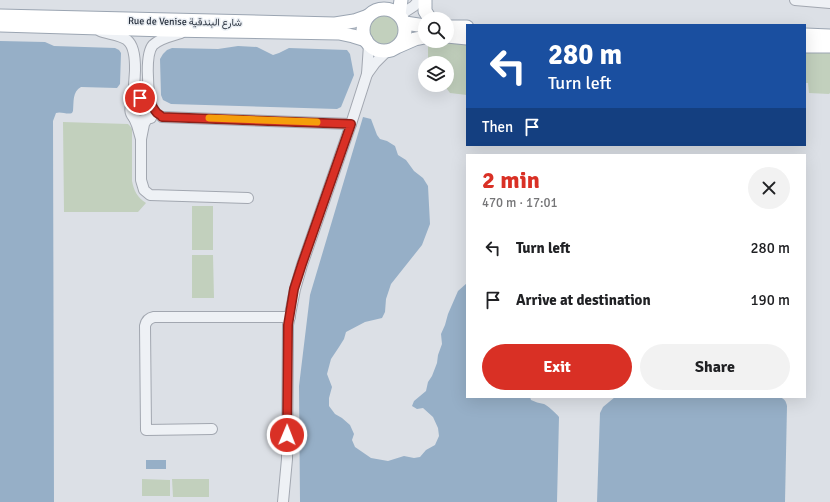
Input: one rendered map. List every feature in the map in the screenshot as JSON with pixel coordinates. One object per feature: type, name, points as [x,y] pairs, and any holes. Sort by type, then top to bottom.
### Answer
[{"type":"main road","points":[[393,48],[403,40],[405,34],[401,0]]},
{"type":"main road","points":[[419,2],[425,12]]},
{"type":"main road","points":[[418,24],[402,18],[387,4],[368,16],[363,29],[363,34],[367,42],[374,49],[380,51],[393,48],[418,38]]},
{"type":"main road","name":"Rue de Venise شارع البندقية","points":[[0,16],[335,24],[354,21],[368,16]]},
{"type":"main road","name":"Rue de Venise شارع البندقية","points":[[0,25],[186,31],[340,33],[353,36],[367,42]]},
{"type":"main road","points":[[454,27],[466,27]]},
{"type":"main road","points":[[806,35],[830,36]]},
{"type":"main road","points":[[454,37],[466,38]]},
{"type":"main road","points":[[806,46],[830,46]]},
{"type":"street","points":[[795,0],[830,3]]},
{"type":"street","points":[[402,18],[419,2]]},
{"type":"street","points":[[86,28],[125,38],[134,50],[134,83],[130,112],[137,125],[141,139]]},
{"type":"street","points":[[186,31],[157,41],[150,49],[148,55],[148,87],[152,114],[144,124],[141,139],[141,180],[144,190],[150,196],[248,198]]},
{"type":"street","points":[[284,501],[288,325],[294,289],[367,74],[367,42]]},
{"type":"street","points":[[367,74],[375,63],[393,48]]},
{"type":"street","points":[[131,104],[133,101],[144,98],[148,100],[157,113],[162,117]]},
{"type":"street","points":[[134,118],[140,120],[162,117],[351,124]]},
{"type":"street","points":[[212,429],[146,430],[145,326],[147,321],[154,317],[290,317]]},
{"type":"green space","points":[[384,13],[396,18],[401,30],[396,42],[384,47],[372,42],[367,30],[372,18]]},
{"type":"green space","points":[[466,36],[466,95],[449,92],[454,92],[454,56],[428,56],[428,48],[454,48],[454,39]]},
{"type":"green space","points":[[806,49],[830,49],[830,93],[809,93],[808,83],[806,83]]},
{"type":"green space","points":[[63,122],[128,124],[130,126],[132,129],[132,181],[136,194],[146,203],[138,212],[64,212]]},
{"type":"green space","points":[[192,206],[213,206],[213,250],[192,250]]},
{"type":"green space","points":[[192,255],[213,255],[214,298],[192,298]]},
{"type":"green space","points":[[142,479],[170,480],[170,496],[142,496]]},
{"type":"green space","points":[[172,479],[209,479],[209,497],[173,497]]},
{"type":"water","points":[[0,41],[45,42],[54,46],[115,48],[121,53],[120,84],[117,88],[81,87],[75,94],[72,113],[56,113],[53,121],[54,502],[0,502]]},
{"type":"water","points":[[238,46],[257,47],[273,55],[289,48],[347,50],[350,54],[354,75],[341,107],[337,109],[171,104],[163,100],[161,95],[160,59],[167,50],[172,48],[218,49]]},
{"type":"water","points":[[363,117],[371,119],[380,139],[395,146],[398,155],[406,160],[414,171],[423,178],[428,186],[430,224],[422,245],[391,284],[386,299],[385,312],[382,318],[365,322],[346,332],[344,339],[331,359],[327,374],[332,387],[329,398],[329,406],[335,414],[350,425],[354,434],[352,440],[355,447],[371,458],[388,461],[404,456],[414,458],[420,457],[426,450],[435,445],[439,436],[438,428],[433,417],[423,408],[417,409],[412,406],[414,401],[426,391],[428,382],[437,363],[442,344],[441,334],[448,314],[458,291],[466,284],[466,398],[530,398],[531,400],[552,409],[558,415],[557,502],[300,502],[299,386],[310,295]]},
{"type":"water","points":[[614,398],[782,398],[787,406],[785,502],[597,502],[600,413],[603,407]]},
{"type":"water","points":[[146,460],[166,460],[166,469],[146,469]]},
{"type":"slow traffic","points":[[209,118],[317,122]]},
{"type":"route","points":[[140,98],[148,100],[157,113],[162,117],[351,124],[294,289],[288,325],[287,435]]}]
